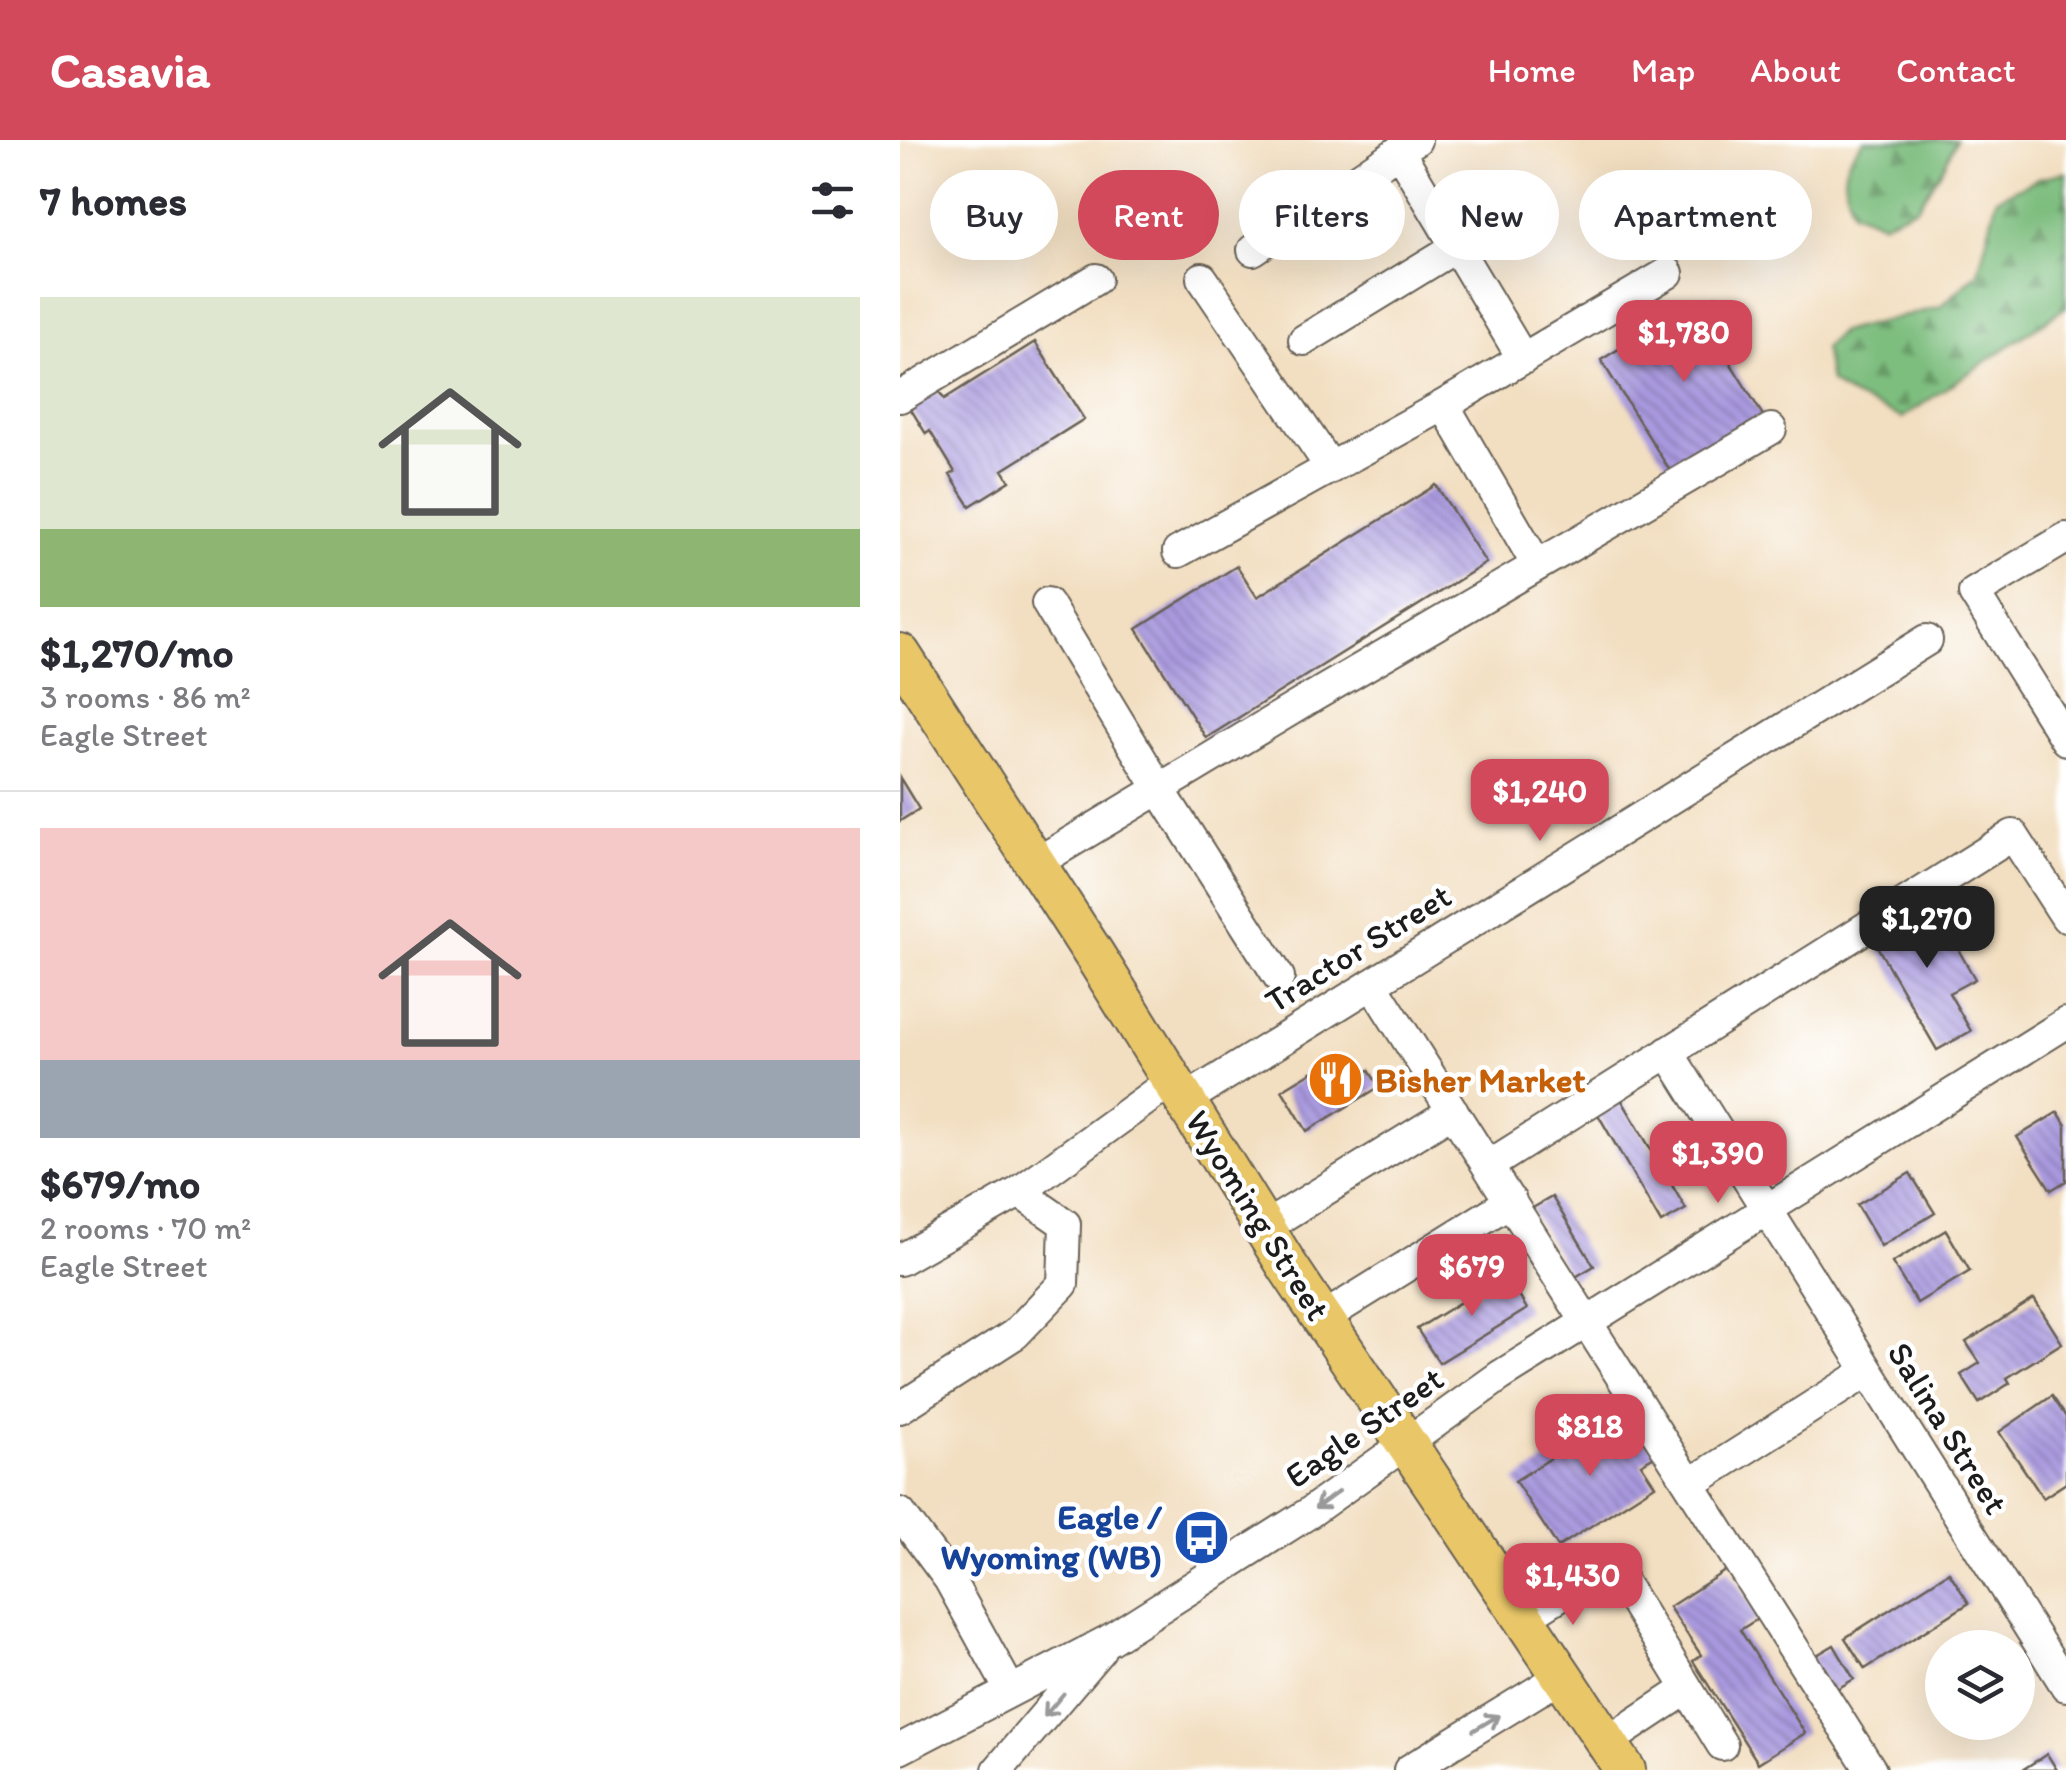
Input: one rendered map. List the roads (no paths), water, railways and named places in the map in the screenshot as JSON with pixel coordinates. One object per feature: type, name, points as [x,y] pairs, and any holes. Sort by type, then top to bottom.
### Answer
[{"type":"main road","name":"Wyoming Street","points":[[900,654],[1323,1318],[1616,1756]]},
{"type":"street","points":[[1372,170],[1408,146],[1425,182]]},
{"type":"street","points":[[1304,340],[1435,260]]},
{"type":"street","points":[[1464,260],[1522,359]]},
{"type":"street","points":[[1178,552],[1444,406],[1668,273]]},
{"type":"street","points":[[1202,278],[1331,468]]},
{"type":"street","points":[[900,398],[1096,279]]},
{"type":"street","points":[[1444,406],[1536,565]]},
{"type":"street","points":[[1036,863],[1771,429]]},
{"type":"street","points":[[2066,538],[1974,593],[2066,740]]},
{"type":"street","points":[[1048,603],[1279,977]]},
{"type":"street","name":"Tractor Street","points":[[900,1260],[1019,1192],[1179,1090],[1372,984],[1928,640]]},
{"type":"street","points":[[1488,1166],[2013,835],[2066,917]]},
{"type":"street","points":[[1372,984],[1871,1770]]},
{"type":"street","name":"Eagle Street","points":[[900,1750],[1108,1640],[1309,1512],[1500,1376],[2066,1024]]},
{"type":"street","name":"Salina Street","points":[[1668,1052],[2066,1686]]},
{"type":"street","points":[[1266,1228],[1454,1111]]},
{"type":"street","points":[[900,1408],[1015,1334],[1063,1284],[1066,1224],[1019,1192]]},
{"type":"street","points":[[1323,1318],[1510,1202]]},
{"type":"street","points":[[1690,1484],[1868,1371]]},
{"type":"street","points":[[900,1512],[949,1579],[1010,1690]]},
{"type":"street","points":[[1524,1617],[1596,1572],[1618,1575],[1722,1746]]},
{"type":"street","points":[[998,1770],[1108,1640]]},
{"type":"street","points":[[1409,1770],[1562,1676]]},
{"type":"street","points":[[1616,1756],[1687,1689]]},
{"type":"place","name":"Bisher Market","points":[[1336,1080]]},
{"type":"place","name":"Eagle / Wyoming (WB)","points":[[1201,1537]]}]
